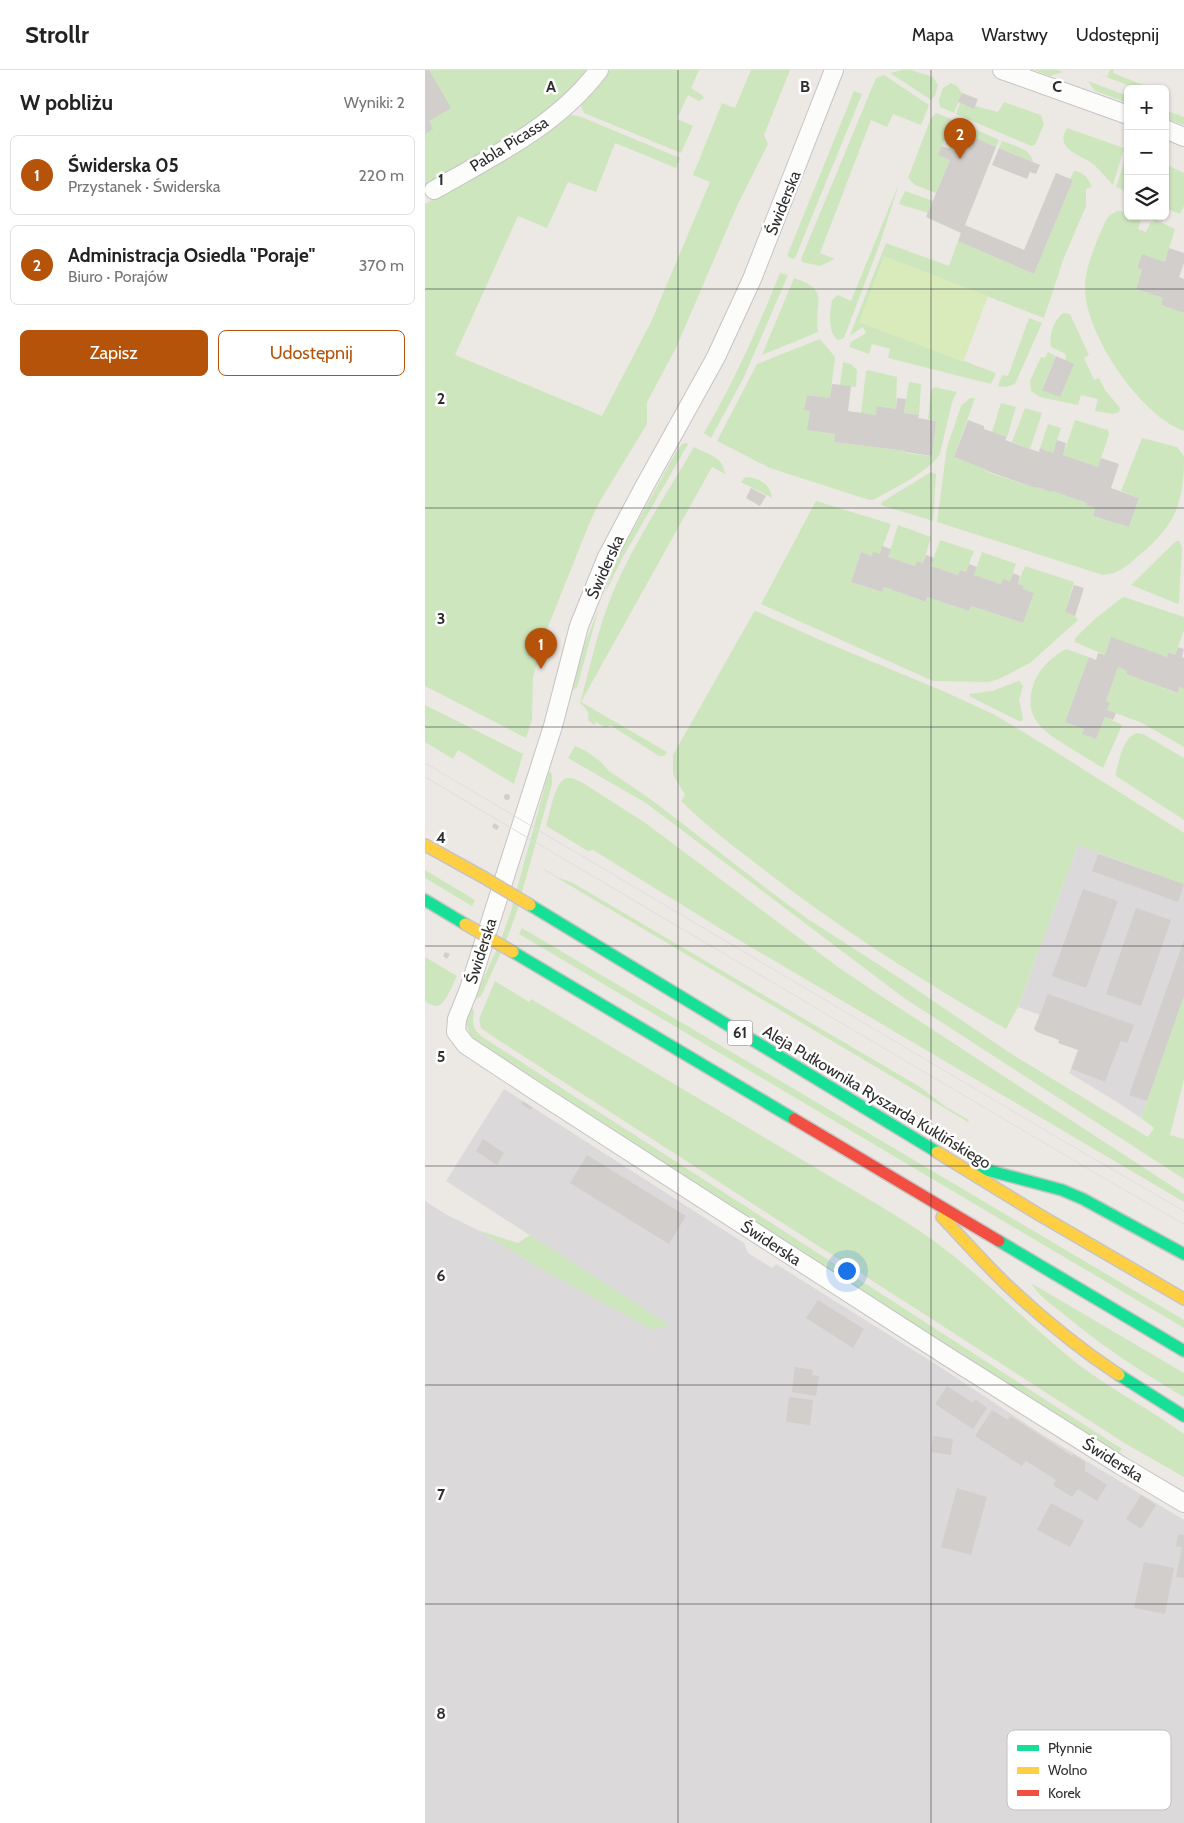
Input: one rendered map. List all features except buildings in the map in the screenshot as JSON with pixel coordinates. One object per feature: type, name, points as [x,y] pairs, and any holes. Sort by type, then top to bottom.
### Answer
[{"type":"main road","name":"Aleja Pułkownika Ryszarda Kuklińskiego","points":[[425,845],[530,905],[1038,1214],[1184,1299]]},
{"type":"main road","points":[[425,900],[1184,1351]]},
{"type":"main road","points":[[951,1160],[1062,1190],[1083,1199],[1184,1254]]},
{"type":"main road","points":[[916,1191],[1009,1286],[1063,1334],[1108,1368],[1184,1416]]},
{"type":"street","name":"Pabla Picassa","points":[[434,190],[531,134],[572,100],[599,70]]},
{"type":"street","name":"Świderska","points":[[834,70],[785,199],[748,288],[716,357],[606,559],[579,626],[553,726],[469,989],[457,1019],[456,1032],[466,1045],[547,1099],[941,1353],[1184,1503]]},
{"type":"street","points":[[1002,70],[1124,114]]},
{"type":"street","points":[[1167,130],[1184,137]]},
{"type":"shaded area","points":[[1078,845],[1184,884],[1184,996],[1141,1118],[1069,1073],[1071,1069],[1105,1082],[1121,1041],[1041,1012],[1040,1015],[1018,1007]]},
{"type":"shaded area","points":[[504,1089],[744,1243],[748,1253],[772,1268],[776,1264],[937,1365],[1043,1435],[1184,1520],[1184,1823],[425,1823],[425,1201],[447,1215],[478,1230],[543,1270],[667,1324],[446,1181]]},
{"type":"green space","points":[[425,70],[590,70],[550,111],[425,189]]},
{"type":"green space","points":[[610,70],[699,70],[691,88],[704,98],[699,101],[688,95],[677,119],[693,126],[681,153],[584,113],[581,105]]},
{"type":"green space","points":[[751,70],[790,70],[764,135],[768,144],[737,206],[676,348],[647,402],[647,424],[600,501],[589,524],[547,629],[533,677],[532,720],[526,738],[425,686],[425,204],[548,132],[570,115],[579,116],[680,158],[676,168],[615,143],[596,192],[568,182],[547,228],[518,216],[455,355],[602,416],[651,322],[710,182],[693,175],[722,103],[735,108]]},
{"type":"green space","points":[[911,70],[933,77],[938,85],[935,96],[931,100],[890,73]]},
{"type":"green space","points":[[1034,70],[1057,70],[1063,72],[1050,76]]},
{"type":"green space","points":[[1110,70],[1114,70],[1113,73],[1143,85],[1127,85],[1090,71],[1107,77]]},
{"type":"green space","points":[[884,75],[929,105],[921,125],[893,114],[887,127],[871,120],[820,253],[835,259],[820,266],[802,262],[801,259],[876,78]]},
{"type":"green space","points":[[1088,81],[1124,94],[1124,102],[1095,91]]},
{"type":"green space","points":[[951,83],[957,86],[962,93],[954,113],[940,107],[939,100],[943,88]]},
{"type":"green space","points":[[854,91],[862,94],[793,259],[787,256]]},
{"type":"green space","points":[[1004,102],[1041,115],[1044,124],[1035,145],[1031,146],[956,114],[960,103],[974,109],[975,106],[998,112]]},
{"type":"green space","points":[[1169,111],[1184,117],[1184,125],[1169,119]]},
{"type":"green space","points":[[936,113],[951,119],[951,123],[939,155],[950,160],[936,193],[915,185],[908,178],[931,118]]},
{"type":"green space","points":[[964,124],[999,140],[996,147],[962,132],[954,151],[949,149],[958,127]]},
{"type":"green space","points":[[1067,128],[1124,148],[1113,185],[1093,164],[1066,146],[1064,135]]},
{"type":"green space","points":[[1002,141],[1025,151],[1032,158],[1033,162],[999,148]]},
{"type":"green space","points":[[1124,162],[1124,190],[1116,187]]},
{"type":"green space","points":[[1169,166],[1184,173],[1184,206],[1180,214],[1169,210]]},
{"type":"green space","points":[[1074,171],[1085,176],[1092,187],[1086,189],[1086,206],[1063,260],[1044,318],[884,257],[860,322],[996,373],[991,384],[888,358],[890,349],[872,344],[869,354],[849,347],[851,342],[866,333],[863,327],[850,335],[886,243],[949,266],[958,241],[1034,274],[1073,180],[1070,179]]},
{"type":"green space","points":[[898,187],[880,243],[844,338],[838,340],[831,327],[832,300],[838,295],[851,301]]},
{"type":"green space","points":[[905,191],[933,201],[928,213],[899,204]]},
{"type":"green space","points":[[1117,211],[1124,212],[1124,220],[1141,220],[1138,229],[1146,232],[1154,220],[1175,229],[1165,262],[1142,254],[1137,268],[1142,270],[1136,289],[1163,298],[1161,305],[1184,313],[1184,431],[1167,422],[1150,409],[1118,371],[1105,350],[1088,308],[1085,289],[1089,262],[1106,220]]},
{"type":"green space","points":[[884,256],[988,296],[963,362],[859,322]]},
{"type":"green space","points":[[780,273],[788,275],[744,377],[711,438],[704,433],[745,354]]},
{"type":"green space","points":[[794,278],[806,283],[817,293],[818,332],[762,355]]},
{"type":"green space","points":[[1063,313],[1070,314],[1089,355],[1084,358],[1094,380],[1099,378],[1105,390],[1120,408],[1119,412],[1113,414],[1095,411],[1098,399],[1081,395],[1078,405],[1040,397],[1031,391],[1030,381],[1041,357],[1045,358],[1048,352],[1056,356],[1042,389],[1060,397],[1066,354],[1051,347],[1051,338],[1052,328]]},
{"type":"green space","points":[[1029,318],[1042,323],[1015,384],[1006,387],[998,386],[1002,375],[1008,376]]},
{"type":"green space","points":[[820,339],[835,357],[830,398],[807,395],[804,410],[810,411],[808,430],[835,434],[834,442],[931,456],[936,421],[928,419],[931,390],[934,387],[957,392],[952,402],[940,454],[927,468],[873,500],[770,468],[717,441],[757,364]]},
{"type":"green space","points":[[843,362],[851,364],[857,370],[856,387],[840,385]]},
{"type":"green space","points":[[866,371],[897,377],[896,409],[878,406],[876,415],[861,413]]},
{"type":"green space","points":[[909,382],[921,384],[919,415],[904,413]]},
{"type":"green space","points":[[970,398],[975,398],[954,457],[987,470],[987,472],[1087,503],[1086,505],[1095,508],[1093,516],[1129,527],[1139,498],[1121,491],[1142,438],[1177,447],[1184,456],[1184,473],[1179,501],[1169,524],[1150,546],[1126,566],[1113,573],[1103,575],[937,522],[947,447],[961,406]]},
{"type":"green space","points":[[1001,403],[1016,407],[1007,437],[992,432]]},
{"type":"green space","points":[[1025,408],[1042,413],[1030,449],[1012,442]]},
{"type":"green space","points":[[1075,420],[1108,430],[1109,434],[1098,467],[1063,455]]},
{"type":"green space","points":[[1048,424],[1061,428],[1053,453],[1040,448]]},
{"type":"green space","points":[[682,444],[688,444],[623,557],[604,595],[617,559],[676,452]]},
{"type":"green space","points":[[694,447],[718,460],[724,468],[725,474],[712,467],[581,702],[667,752],[664,756],[659,756],[610,725],[606,728],[596,722],[594,725],[588,720],[587,710],[580,703],[602,623],[619,578],[628,559]]},
{"type":"green space","points":[[931,472],[936,474],[933,521],[881,505],[882,502]]},
{"type":"green space","points":[[745,477],[755,478],[763,482],[769,489],[772,498],[741,482]]},
{"type":"green space","points":[[816,501],[891,524],[880,554],[872,556],[861,552],[851,582],[882,592],[884,587],[926,602],[927,597],[969,611],[971,606],[1023,623],[1034,593],[1023,589],[1024,586],[1018,584],[1025,566],[1074,582],[1065,612],[1075,616],[1078,620],[1030,663],[999,679],[988,682],[933,681],[761,604]]},
{"type":"green space","points":[[898,525],[931,537],[923,563],[917,561],[915,566],[888,557]]},
{"type":"green space","points":[[940,540],[974,551],[966,572],[960,570],[958,575],[931,566]]},
{"type":"green space","points":[[1176,541],[1179,541],[1182,547],[1178,604],[1131,585]]},
{"type":"green space","points":[[982,552],[1016,564],[1010,581],[1003,579],[1001,584],[974,575]]},
{"type":"green space","points":[[1124,597],[1184,617],[1184,630],[1175,655],[1168,652],[1167,657],[1111,638],[1105,655],[1075,642],[1075,638],[1095,619]]},
{"type":"green space","points":[[599,608],[577,687],[573,690],[571,689],[578,661]]},
{"type":"green space","points":[[756,611],[995,715],[1184,833],[1184,884],[1078,845],[1018,1007],[1006,1029],[912,973],[792,891],[700,819],[681,801],[685,795],[673,774],[673,755]]},
{"type":"green space","points":[[1066,649],[1089,657],[1065,722],[1084,729],[1083,734],[1096,739],[1105,717],[1122,725],[1103,768],[1050,735],[1033,715],[1031,697],[1035,680],[1046,664]]},
{"type":"green space","points":[[1118,667],[1127,671],[1126,674],[1177,693],[1179,687],[1184,689],[1184,747],[1140,722],[1107,710],[1109,703],[1106,701]]},
{"type":"green space","points":[[1019,681],[1023,686],[1019,700],[1022,721],[971,697],[969,694],[992,691]]},
{"type":"green space","points":[[425,705],[523,754],[514,784],[458,750],[453,759],[425,742]]},
{"type":"green space","points":[[1137,733],[1143,734],[1184,758],[1184,820],[1116,776],[1125,744],[1132,735]]},
{"type":"green space","points":[[575,746],[586,751],[601,762],[609,771],[653,801],[808,919],[1010,1053],[1148,1137],[1154,1128],[1141,1118],[1184,996],[1184,1079],[1170,1135],[1184,1139],[1184,1179],[904,998],[646,803],[568,758]]},
{"type":"green space","points":[[549,771],[552,774],[552,784],[516,914],[505,944],[481,996],[474,999],[500,942],[511,911]]},
{"type":"green space","points":[[566,778],[572,778],[583,783],[644,822],[838,967],[1184,1194],[1184,1202],[734,937],[593,850],[588,851],[546,826],[555,792]]},
{"type":"green space","points":[[425,870],[475,900],[472,906],[425,878]]},
{"type":"green space","points":[[544,870],[557,877],[573,883],[920,1087],[946,1107],[969,1120],[968,1122]]},
{"type":"green space","points":[[522,928],[1184,1320],[1184,1328],[519,934]]},
{"type":"green space","points":[[425,957],[457,976],[446,999],[443,1003],[436,1006],[425,1001]]},
{"type":"green space","points":[[495,981],[529,1002],[531,999],[883,1208],[956,1257],[1079,1365],[1184,1434],[1184,1477],[1126,1444],[492,1036],[481,1028],[479,1019]]},
{"type":"green space","points":[[471,1006],[474,1011],[474,1027],[481,1036],[1122,1449],[1118,1455],[568,1101],[528,1079],[496,1058],[473,1038],[468,1029],[467,1020]]},
{"type":"green space","points":[[478,1230],[518,1243],[530,1235],[668,1324],[664,1328],[651,1329],[543,1270]]},
{"type":"green space","points":[[1031,1283],[1184,1373],[1184,1397],[1136,1368],[1091,1336],[1045,1299]]},
{"type":"tram line","points":[[425,763],[1184,1211]]},
{"type":"tram line","points":[[425,777],[1184,1224]]},
{"type":"traffic: fast","points":[[425,900],[465,924]]},
{"type":"traffic: fast","points":[[530,905],[937,1152]]},
{"type":"traffic: fast","points":[[513,952],[794,1119]]},
{"type":"traffic: fast","points":[[979,1168],[1062,1190],[1083,1199],[1184,1254]]},
{"type":"traffic: fast","points":[[999,1241],[1184,1351]]},
{"type":"traffic: fast","points":[[1119,1375],[1184,1416]]},
{"type":"traffic: slow","points":[[425,845],[483,877]]},
{"type":"traffic: slow","points":[[483,877],[530,905]]},
{"type":"traffic: slow","points":[[465,924],[513,952]]},
{"type":"traffic: slow","points":[[937,1152],[1038,1214],[1184,1299]]},
{"type":"traffic: slow","points":[[942,1217],[1021,1298],[1048,1322],[1119,1375]]},
{"type":"traffic: jam","points":[[794,1119],[999,1241]]},
{"type":"place","name":"Administracja Osiedla \"Poraje\"","points":[[960,159]]},
{"type":"place","name":"Świderska 05","points":[[541,669]]}]
